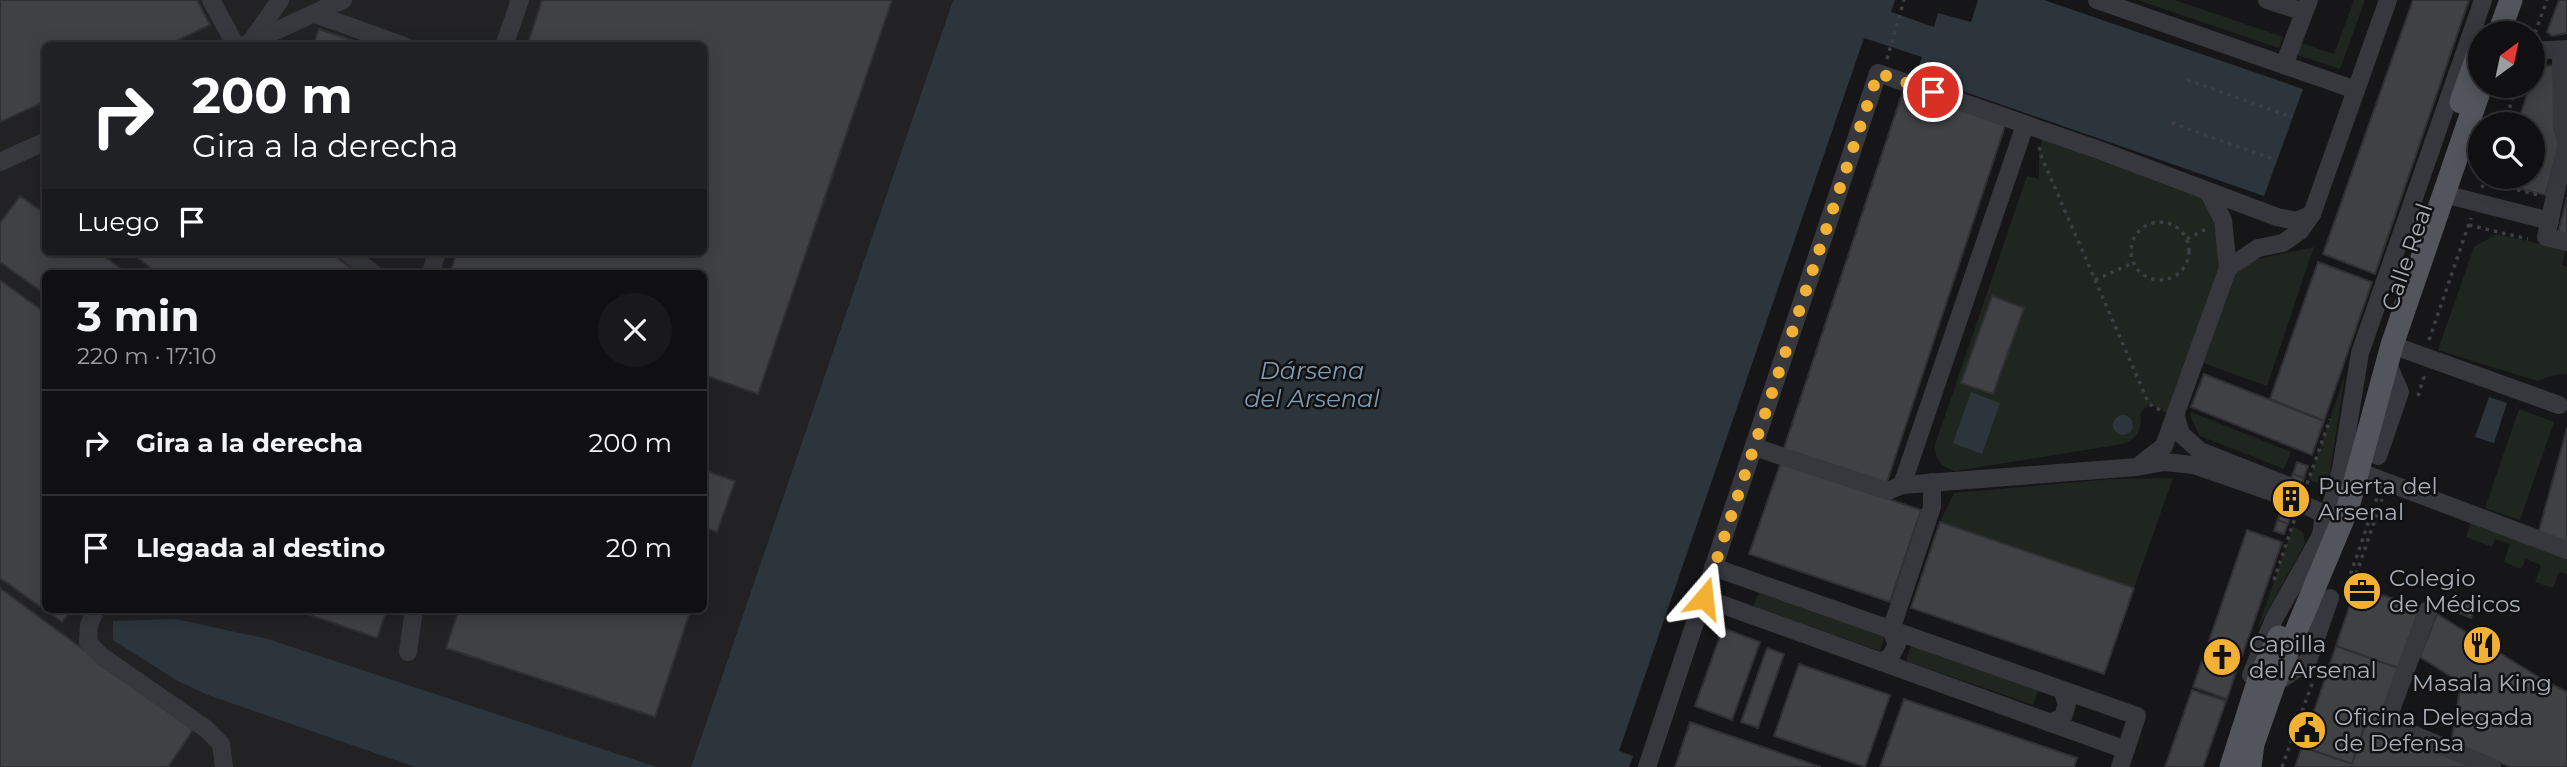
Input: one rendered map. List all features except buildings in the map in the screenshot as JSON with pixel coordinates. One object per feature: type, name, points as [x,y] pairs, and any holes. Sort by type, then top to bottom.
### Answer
[{"type":"main road","points":[[2489,21],[2497,0]]},
{"type":"main road","points":[[2503,21],[2511,0]]},
{"type":"main road","name":"Calle Real","points":[[2231,767],[2259,679],[2328,538],[2348,507],[2348,476],[2368,375],[2468,83]]},
{"type":"main road","name":"Calle Real","points":[[2348,476],[2477,98]]},
{"type":"main road","name":"Calle Real","points":[[2250,767],[2253,744],[2328,538]]},
{"type":"street","points":[[233,0],[214,5],[241,42]]},
{"type":"street","points":[[245,42],[280,0]]},
{"type":"street","points":[[315,14],[332,0]]},
{"type":"street","points":[[250,42],[343,0]]},
{"type":"street","points":[[506,42],[520,0]]},
{"type":"street","points":[[2097,0],[2356,90]]},
{"type":"street","points":[[2267,0],[2306,6],[2284,65]]},
{"type":"street","points":[[2228,268],[2258,248],[2283,243],[2300,231],[2312,214],[2388,0]]},
{"type":"street","points":[[1754,447],[1888,491],[1902,485],[2137,467],[2164,462],[2194,465],[2293,493],[2325,497],[2332,493],[2348,476],[2360,353],[2483,0]]},
{"type":"street","points":[[315,14],[393,42]]},
{"type":"street","points":[[2545,51],[2564,50],[2562,128],[2567,141],[2548,229]]},
{"type":"street","points":[[1647,767],[1878,73],[2277,217],[2297,221],[2312,214]]},
{"type":"street","points":[[1902,485],[2025,125]]},
{"type":"street","points":[[0,162],[42,143]]},
{"type":"street","points":[[2137,467],[2164,446],[2228,268],[2223,220],[2208,191]]},
{"type":"street","points":[[2444,194],[2477,202],[2548,229],[2567,242]]},
{"type":"street","points":[[352,256],[369,270]]},
{"type":"street","points":[[2389,353],[2559,405]]},
{"type":"street","points":[[2378,456],[2400,392],[2389,353]]},
{"type":"street","points":[[2176,417],[2181,434],[2200,452],[2293,493],[2320,512],[2328,538]]},
{"type":"street","points":[[2348,476],[2567,550]]},
{"type":"street","points":[[1881,662],[1891,656],[1897,644],[1891,630],[1932,507],[1932,482]]},
{"type":"street","points":[[1704,598],[2050,723],[2123,759],[2137,716],[1713,567]]},
{"type":"street","points":[[2274,684],[2308,661],[2330,598]]},
{"type":"street","points":[[2428,610],[2386,723],[2491,767]]},
{"type":"street","points":[[94,613],[89,625],[88,642],[101,656],[205,728],[221,744],[223,767]]},
{"type":"street","points":[[408,652],[413,613]]},
{"type":"street","points":[[2050,723],[2063,717],[2067,704],[2062,690]]},
{"type":"path","points":[[1887,59],[1905,0]]},
{"type":"path","points":[[2539,21],[2547,0]]},
{"type":"path","points":[[2187,80],[2292,117]]},
{"type":"path","points":[[2172,123],[2276,160]]},
{"type":"path","points":[[2039,151],[2149,404]]},
{"type":"path","points":[[2511,189],[2555,199]]},
{"type":"path","points":[[2163,222],[2173,225],[2187,239],[2189,257],[2186,266],[2172,278],[2154,280],[2137,271],[2133,263],[2132,243],[2143,227],[2163,222]]},
{"type":"path","points":[[2469,225],[2545,243],[2548,229]]},
{"type":"path","points":[[2095,280],[2133,263]]},
{"type":"path","points":[[2279,754],[2286,756]]},
{"type":"shaded area","points":[[0,0],[953,0],[691,767],[0,767]]},
{"type":"shaded area","points":[[2137,0],[2175,0],[2283,37],[2279,48]]},
{"type":"shaded area","points":[[2354,0],[2365,0],[2340,69],[2297,55],[2301,43],[2334,54]]},
{"type":"shaded area","points":[[2045,132],[2208,191],[2227,242],[2175,417],[2149,404],[2140,414],[2141,425],[2138,433],[2123,444],[1955,471],[1940,462],[1935,445],[2027,176],[2039,179],[2039,151]]},
{"type":"shaded area","points":[[2497,234],[2566,250],[2562,265],[2567,267],[2567,374],[2537,381],[2438,350],[2474,247]]},
{"type":"shaded area","points":[[2314,247],[2267,386],[2203,363],[2235,273],[2258,259]]},
{"type":"shaded area","points":[[2345,375],[2330,472],[2327,478],[2318,483],[2309,480]]},
{"type":"shaded area","points":[[2519,409],[2554,422],[2520,520],[2485,508]]},
{"type":"shaded area","points":[[2191,412],[2291,452],[2284,469],[2200,436],[2191,418]]},
{"type":"shaded area","points":[[2173,478],[2134,588],[1940,522],[1954,493],[2112,479]]},
{"type":"shaded area","points":[[2472,518],[2567,554],[2567,574],[2559,572],[2553,588],[2535,582],[2541,565],[2526,559],[2521,569],[2504,562],[2510,544],[2495,539],[2492,547],[2466,537]]},
{"type":"shaded area","points":[[2293,526],[2303,532],[2305,543],[2257,630]]},
{"type":"shaded area","points":[[1759,592],[1885,636],[1880,651],[1753,607]]},
{"type":"shaded area","points":[[1911,645],[2039,689],[2033,705],[1906,661]]},
{"type":"water","name":"Dársena del Arsenal","points":[[953,0],[1895,0],[1891,12],[1934,27],[1938,13],[1971,22],[1978,0],[2044,0],[2303,89],[2264,196],[1916,75],[1922,57],[1864,38],[1619,751],[1633,756],[1629,767],[691,767]]},
{"type":"water","points":[[1971,392],[2000,403],[1982,454],[1953,443]]},
{"type":"water","points":[[2489,397],[2507,403],[2494,443],[2475,437]]},
{"type":"water","points":[[2123,415],[2130,418],[2133,425],[2130,432],[2123,435],[2116,432],[2113,425],[2116,418]]},
{"type":"water","points":[[176,619],[268,639],[657,767],[415,767],[208,695],[176,680],[113,640],[113,621]]},
{"type":"place","name":"Puerta del Arsenal","points":[[2291,499]]},
{"type":"place","name":"Colegio de Médicos","points":[[2362,591]]},
{"type":"place","name":"Masala King","points":[[2482,645]]},
{"type":"place","name":"Capilla del Arsenal","points":[[2222,657]]},
{"type":"place","name":"Oficina Delegada de Defensa","points":[[2307,730]]},
{"type":"route","points":[[1704,598],[1878,73],[1933,92]]}]
